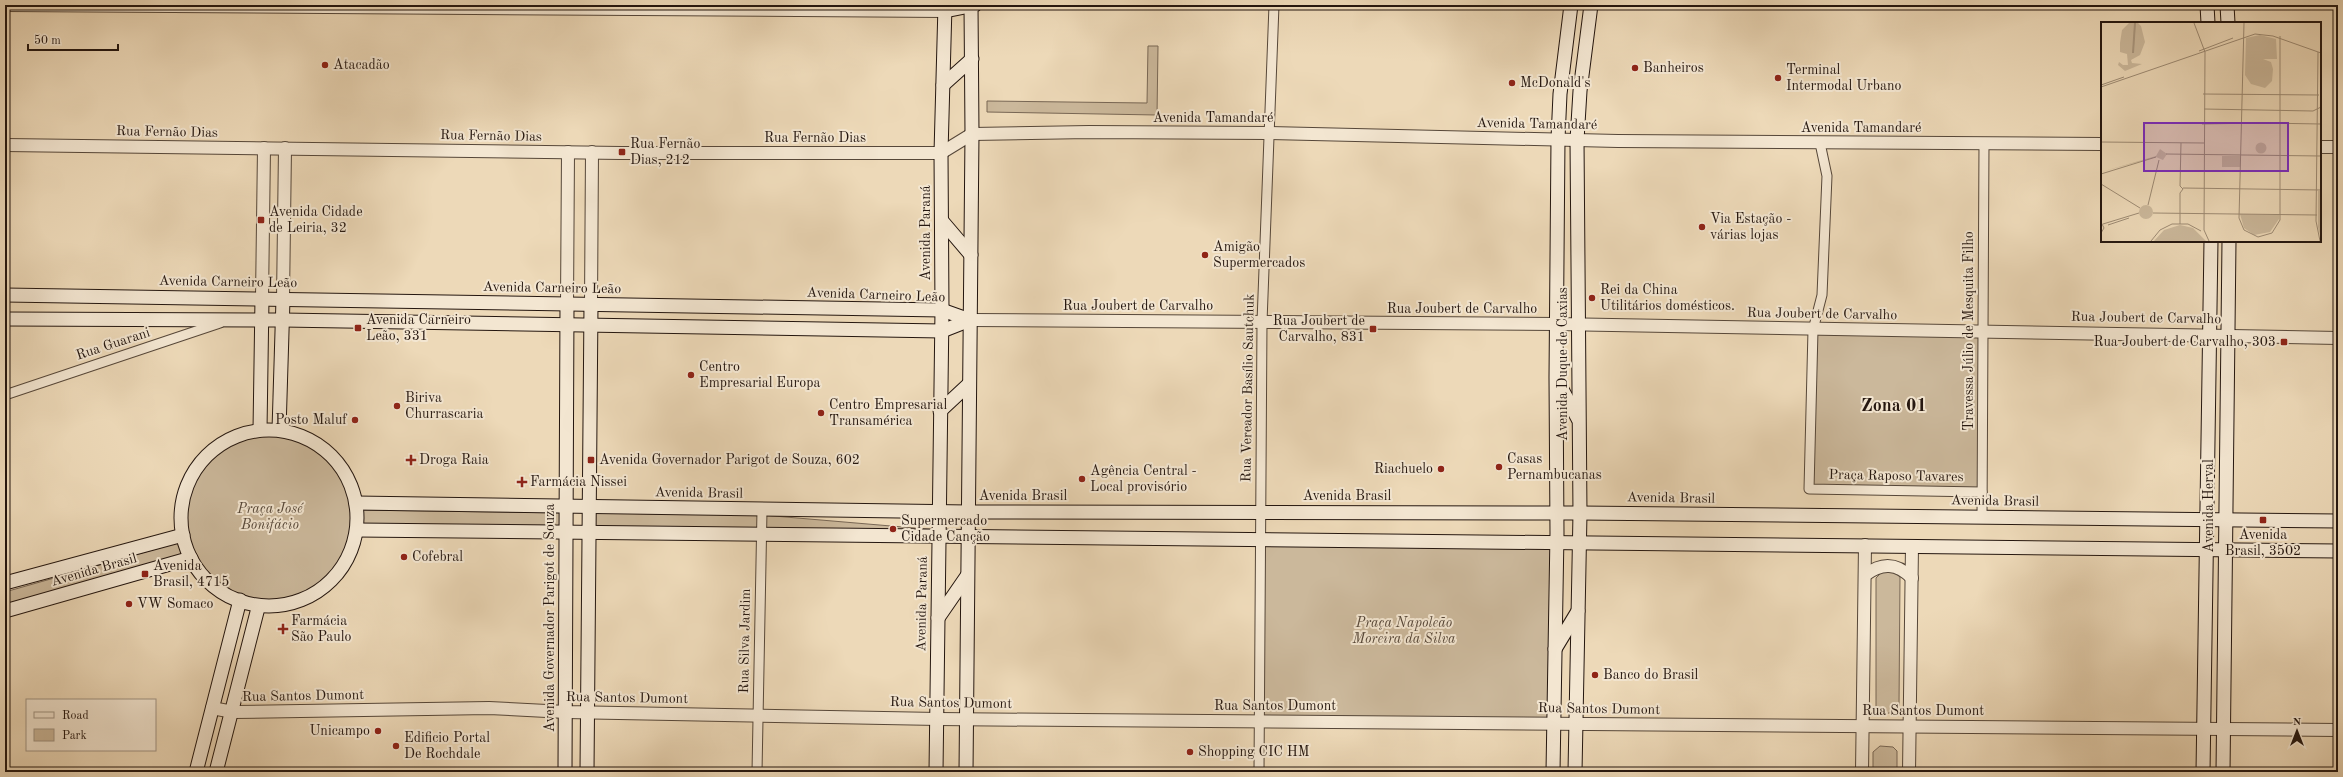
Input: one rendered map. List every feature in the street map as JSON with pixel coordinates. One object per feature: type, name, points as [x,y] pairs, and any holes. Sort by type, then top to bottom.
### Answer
[{"type":"main road","points":[[945,8],[973,5],[966,772]]},
{"type":"main road","name":"Avenida Duque de Caxias","points":[[1554,772],[1557,542],[1556,324],[1558,140],[1560,94],[1571,5]]},
{"type":"main road","name":"Avenida Duque de Caxias","points":[[1575,772],[1580,542],[1578,421],[1580,324],[1577,140],[1583,67],[1591,5]]},
{"type":"main road","points":[[2207,5],[2208,22]]},
{"type":"main road","points":[[2227,5],[2228,22]]},
{"type":"main road","name":"Avenida Paraná","points":[[936,767],[938,719],[938,512],[942,331],[941,153],[945,8]]},
{"type":"main road","points":[[1567,36],[1583,67]]},
{"type":"main road","points":[[943,85],[972,59]]},
{"type":"main road","points":[[1557,251],[1577,210]]},
{"type":"main road","points":[[942,221],[971,255]]},
{"type":"main road","points":[[2211,242],[2228,274]]},
{"type":"main road","name":"Avenida Herval","points":[[2203,772],[2206,642],[2208,334],[2211,242]]},
{"type":"main road","name":"Avenida Herval","points":[[2223,772],[2229,242]]},
{"type":"main road","name":"Avenida Carneiro Leão","points":[[5,295],[942,310],[970,320]]},
{"type":"main road","points":[[260,430],[262,298]]},
{"type":"main road","points":[[279,430],[283,299]]},
{"type":"main road","points":[[444,323],[445,302]]},
{"type":"main road","name":"Avenida Governador Parigot de Souza","points":[[565,772],[567,305]]},
{"type":"main road","points":[[587,772],[591,305]]},
{"type":"main road","points":[[5,319],[282,320],[567,326],[942,331],[970,320]]},
{"type":"main road","points":[[1556,378],[1578,421]]},
{"type":"main road","points":[[940,411],[969,384]]},
{"type":"main road","points":[[2208,438],[2226,407]]},
{"type":"main road","points":[[260,430],[279,430],[298,434],[315,442],[330,454],[345,474],[356,503],[357,530],[351,551],[340,570],[325,585],[307,597],[258,608],[221,591],[205,577],[191,558],[183,535],[182,506],[191,478],[208,455],[232,438],[260,430]]},
{"type":"main road","name":"Avenida Brasil","points":[[356,503],[567,508],[938,512],[1580,513],[2338,521]]},
{"type":"main road","points":[[357,530],[2338,551]]},
{"type":"main road","name":"Avenida Brasil","points":[[5,583],[183,535]]},
{"type":"main road","name":"Avenida Brasil","points":[[5,611],[191,558]]},
{"type":"main road","points":[[938,618],[968,576]]},
{"type":"main road","points":[[196,772],[240,600]]},
{"type":"main road","points":[[216,772],[258,608]]},
{"type":"main road","points":[[1555,649],[1578,611]]},
{"type":"main road","points":[[2206,642],[2225,612]]},
{"type":"main road","points":[[936,767],[945,772]]},
{"type":"street","points":[[5,5],[945,8]]},
{"type":"street","name":"Rua Vereador Basílio Sautchuk","points":[[1259,772],[1262,322],[1274,5]]},
{"type":"street","name":"Avenida Tamandaré","points":[[972,134],[1089,132],[1268,133],[1558,140],[2101,144]]},
{"type":"street","points":[[941,153],[972,134]]},
{"type":"street","points":[[1812,330],[1822,295],[1827,176],[1820,143]]},
{"type":"street","name":"Travessa Júlio de Mesquita Filho","points":[[1982,517],[1984,144]]},
{"type":"street","name":"Rua Fernão Dias","points":[[5,146],[568,152],[941,153]]},
{"type":"street","points":[[2321,147],[2338,147]]},
{"type":"street","points":[[262,298],[264,148]]},
{"type":"street","points":[[283,299],[285,148]]},
{"type":"street","name":"Avenida Governador Parigot de Souza","points":[[567,305],[568,152]]},
{"type":"street","points":[[591,305],[592,152]]},
{"type":"street","name":"Rua Guarani","points":[[5,395],[229,320]]},
{"type":"street","name":"Rua Joubert de Carvalho","points":[[970,320],[1580,324],[1812,330],[2227,334],[2338,338]]},
{"type":"street","name":"Praça Raposo Tavares","points":[[1812,330],[1809,489],[1982,492]]},
{"type":"street","name":"Rua Silva Jardim","points":[[757,772],[762,510]]},
{"type":"street","points":[[1862,772],[1865,545]]},
{"type":"street","points":[[1909,772],[1912,546]]},
{"type":"street","points":[[1865,575],[1873,569],[1887,566],[1902,568],[1912,578]]},
{"type":"street","name":"Rua Santos Dumont","points":[[212,708],[232,712],[489,708],[588,713],[938,719],[2338,730]]},
{"type":"green space","points":[[1148,46],[1158,46],[1157,115],[987,112],[987,101],[1147,103]]},
{"type":"green space","points":[[1813,330],[1983,331],[1982,492],[1809,489]]},
{"type":"green space","name":"Praça José Bonifácio","points":[[260,430],[296,435],[325,450],[337,461],[346,475],[353,491],[357,510],[566,513],[566,528],[357,530],[346,558],[330,580],[320,589],[295,601],[266,607],[254,607],[226,592],[213,583],[191,558],[5,607],[5,592],[184,541],[182,511],[185,495],[190,481],[198,467],[207,455],[219,445],[233,438]]},
{"type":"green space","points":[[589,513],[762,515],[938,530],[589,527]]},
{"type":"green space","name":"Praça Napoleão Moreira da Silva","points":[[1260,540],[1557,542],[1555,724],[1260,721]]},
{"type":"green space","points":[[1883,571],[1893,571],[1900,577],[1899,705],[1897,710],[1885,713],[1880,712],[1876,707],[1876,578]]},
{"type":"green space","points":[[1880,746],[1893,747],[1897,751],[1897,772],[1873,772],[1873,752]]},
{"type":"place","name":"Atacadão","points":[[325,65]]},
{"type":"place","name":"Banheiros","points":[[1635,68]]},
{"type":"place","name":"Terminal Intermodal Urbano","points":[[1778,78]]},
{"type":"place","name":"McDonald's","points":[[1512,83]]},
{"type":"place","name":"Rua Fernão Dias, 212","points":[[622,152]]},
{"type":"place","name":"Avenida Cidade de Leiria, 32","points":[[261,220]]},
{"type":"place","name":"Via Estação - várias lojas","points":[[1702,227]]},
{"type":"place","name":"Amigão Supermercados","points":[[1205,255]]},
{"type":"place","name":"Rei da China Utilitários domésticos.","points":[[1592,298]]},
{"type":"place","name":"Avenida Carneiro Leão, 331","points":[[358,328]]},
{"type":"place","name":"Rua Joubert de Carvalho, 831","points":[[1373,329]]},
{"type":"place","name":"Rua Joubert de Carvalho, 303","points":[[2284,342]]},
{"type":"place","name":"Centro Empresarial Europa","points":[[691,375]]},
{"type":"place","name":"Biriva Churrascaria","points":[[397,406]]},
{"type":"place","name":"Centro Empresarial Transamérica","points":[[821,413]]},
{"type":"place","name":"Posto Maluf","points":[[355,420]]},
{"type":"place","name":"Droga Raia","points":[[411,460]]},
{"type":"place","name":"Avenida Governador Parigot de Souza, 602","points":[[591,460]]},
{"type":"place","name":"Casas Pernambucanas","points":[[1499,467]]},
{"type":"place","name":"Riachuelo","points":[[1441,469]]},
{"type":"place","name":"Agência Central - Local provisório","points":[[1082,479]]},
{"type":"place","name":"Farmácia Nissei","points":[[522,482]]},
{"type":"place","name":"Avenida Brasil, 3502","points":[[2263,520]]},
{"type":"place","name":"Supermercado Cidade Canção","points":[[893,529]]},
{"type":"place","name":"Cofebral","points":[[404,557]]},
{"type":"place","name":"Avenida Brasil, 4715","points":[[145,574]]},
{"type":"place","name":"VW Somaco","points":[[129,604]]},
{"type":"place","name":"Farmácia São Paulo","points":[[283,629]]},
{"type":"place","name":"Banco do Brasil","points":[[1595,675]]},
{"type":"place","name":"Unicampo","points":[[378,731]]},
{"type":"place","name":"Edificio Portal De Rochdale","points":[[396,746]]},
{"type":"place","name":"Shopping CIC HM","points":[[1190,752]]},
{"type":"district","name":"Zona 01","points":[[1894,406]]}]
